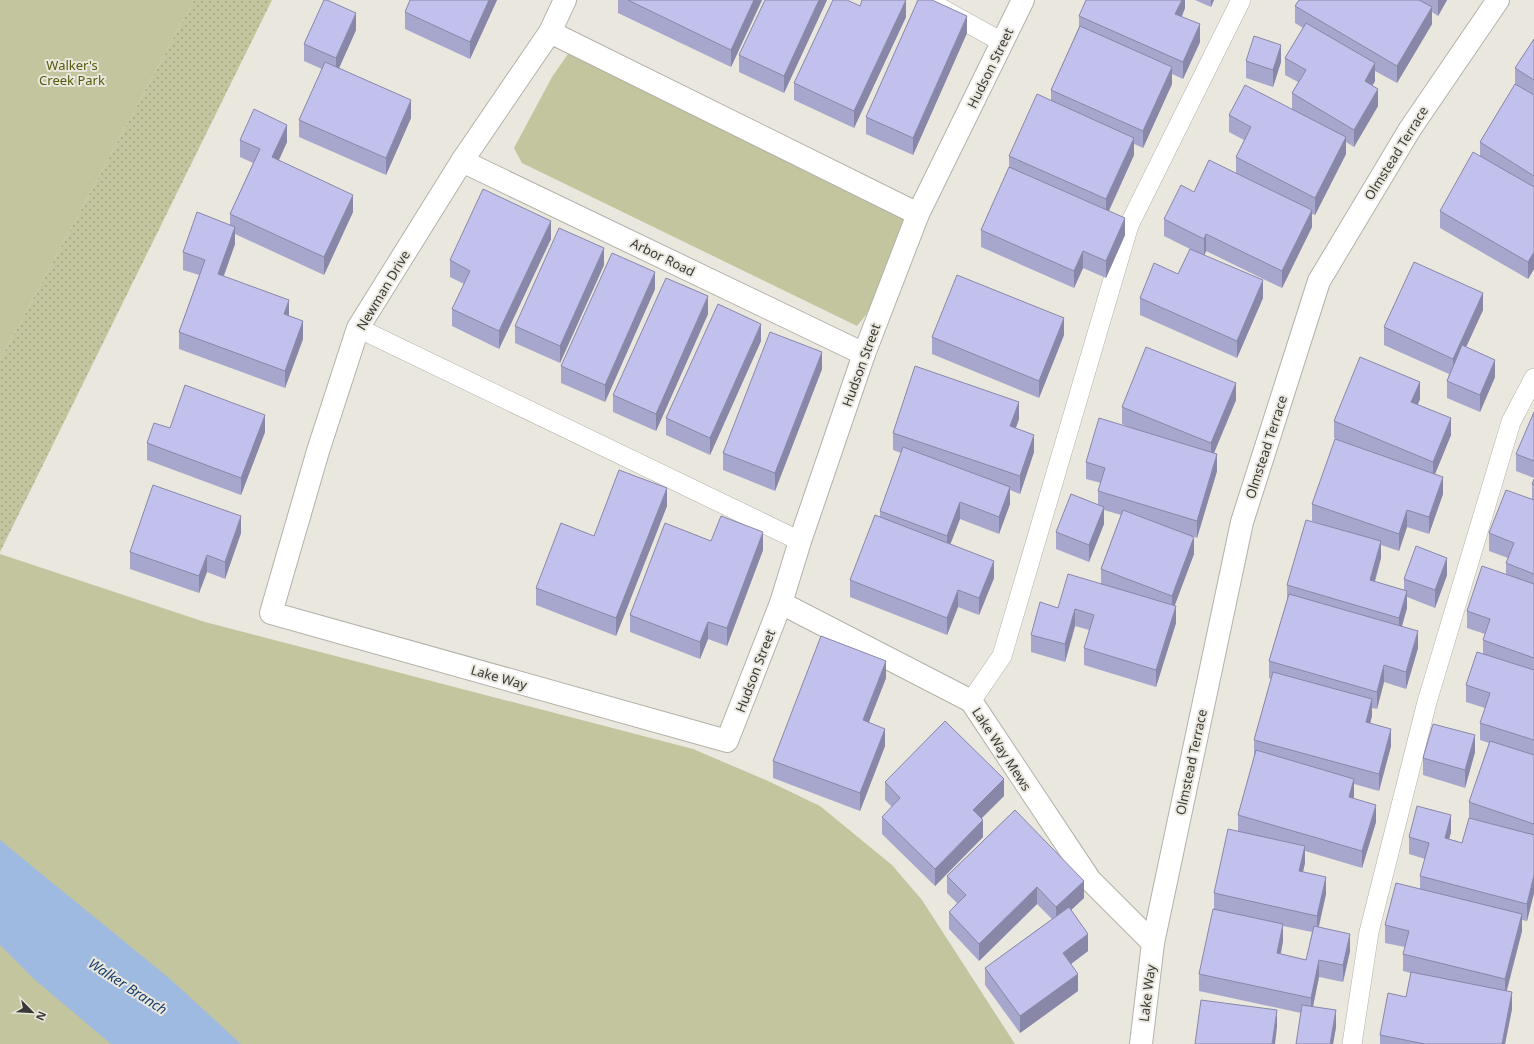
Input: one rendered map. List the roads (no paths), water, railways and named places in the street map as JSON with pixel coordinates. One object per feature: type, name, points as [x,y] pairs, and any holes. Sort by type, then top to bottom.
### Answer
[{"type":"street","name":"Newman Drive","points":[[271,613],[318,452],[358,328],[462,161],[550,32],[565,0]]},
{"type":"street","name":"Hudson Street","points":[[727,741],[781,603],[800,541],[864,354],[918,214],[1023,0]]},
{"type":"street","name":"Olmstead Terrace","points":[[1153,943],[1242,522],[1319,281],[1410,129],[1498,0]]},
{"type":"street","points":[[550,32],[918,214]]},
{"type":"street","name":"Arbor Road","points":[[462,161],[864,354]]},
{"type":"street","name":"Lake Way Mews","points":[[781,603],[971,701],[1090,880],[1153,943]]},
{"type":"street","name":"Lake Way","points":[[271,613],[727,741]]},
{"type":"street","name":"Lake Way","points":[[1141,1044],[1153,943]]},
{"type":"lane","points":[[926,0],[1002,42]]},
{"type":"lane","points":[[971,701],[1002,656],[1129,225],[1241,0]]},
{"type":"lane","points":[[358,328],[800,541]]},
{"type":"lane","points":[[1352,1044],[1369,932],[1427,702],[1510,422],[1534,378]]},
{"type":"water","name":"Walker Branch","points":[[0,840],[169,978],[241,1044],[111,1044],[34,979],[0,945]]},
{"type":"park label","name":"Walker's Creek Park","points":[[72,72]]}]
